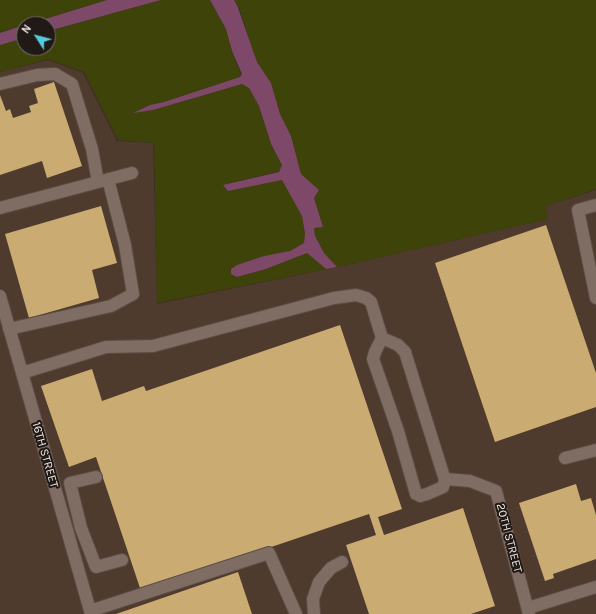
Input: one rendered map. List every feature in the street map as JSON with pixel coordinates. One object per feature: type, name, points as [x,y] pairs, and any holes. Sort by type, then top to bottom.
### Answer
[{"type":"street","points":[[0,84],[37,75],[55,74],[72,84],[92,150],[125,245],[133,294],[111,306],[6,326]]},
{"type":"street","points":[[0,208],[132,172]]},
{"type":"street","points":[[596,205],[578,210],[596,298]]},
{"type":"street","points":[[22,374],[106,347],[153,346],[334,298],[356,295],[366,298],[371,302],[382,338],[398,346],[405,352],[445,478],[444,487],[420,496],[416,494],[398,431],[373,359],[374,352],[382,338]]},
{"type":"street","name":"16TH STREET","points":[[0,296],[6,326],[22,374],[90,613]]},
{"type":"street","points":[[565,458],[596,450]]},
{"type":"street","points":[[96,477],[70,484],[81,528],[96,567],[122,560]]},
{"type":"street","name":"20TH STREET","points":[[445,478],[470,481],[496,491],[528,611]]},
{"type":"street","points":[[66,531],[81,528]]},
{"type":"street","points":[[90,613],[269,553],[296,614]]},
{"type":"street","points":[[314,614],[313,599],[319,582],[332,568],[342,562]]},
{"type":"street","points":[[528,611],[596,587]]},
{"type":"shaded area","points":[[107,0],[161,0],[56,29],[55,16]]},
{"type":"shaded area","points":[[210,0],[234,0],[237,5],[257,62],[271,83],[280,114],[291,136],[301,174],[319,190],[314,198],[323,227],[314,228],[315,236],[324,253],[337,267],[326,269],[307,253],[266,269],[237,277],[231,274],[231,269],[237,265],[264,256],[290,251],[304,243],[305,233],[302,216],[282,180],[228,191],[223,185],[279,172],[282,165],[271,144],[259,106],[249,88],[242,84],[153,110],[133,113],[150,105],[164,102],[240,77],[242,74],[232,51],[226,29]]},
{"type":"shaded area","points":[[16,28],[16,40],[0,45],[0,33]]},
{"type":"shaded area","points":[[48,60],[83,73],[117,141],[153,143],[157,304],[337,267],[548,219],[545,206],[596,190],[596,614],[0,614],[0,72]]},
{"type":"green space","points":[[0,0],[107,0],[54,16],[16,16],[16,27],[0,32]]},
{"type":"green space","points":[[162,0],[210,0],[226,29],[232,52],[241,74],[240,77],[164,102],[150,105],[134,112],[153,110],[242,84],[249,88],[259,106],[271,145],[282,165],[279,171],[223,185],[228,191],[282,180],[302,216],[305,233],[304,243],[290,251],[264,256],[237,265],[230,269],[231,274],[237,277],[267,269],[307,253],[326,269],[157,303],[154,143],[118,140],[84,72],[48,59],[0,72],[0,45],[16,40],[16,56],[56,56],[56,29]]},
{"type":"green space","points":[[234,0],[596,0],[596,189],[545,206],[548,219],[337,267],[324,253],[315,236],[314,228],[323,227],[314,198],[319,190],[301,174],[291,136],[280,114],[271,83],[257,62],[238,5]]},
{"type":"building","points":[[54,82],[82,166],[47,178],[42,161],[0,175],[0,95],[6,111],[10,109],[13,118],[31,112],[29,106],[38,103],[34,89]]},
{"type":"building","points":[[101,206],[117,263],[92,270],[99,298],[29,318],[5,234]]},
{"type":"building","points":[[546,225],[596,373],[596,407],[495,442],[435,263]]},
{"type":"building","points":[[340,325],[402,509],[378,517],[384,535],[463,508],[495,606],[471,614],[369,614],[346,545],[376,535],[369,514],[141,591],[96,457],[69,467],[41,386],[92,369],[102,401],[144,386],[146,391]]},
{"type":"building","points":[[576,484],[581,501],[591,498],[596,515],[596,559],[553,574],[554,578],[545,581],[519,503]]},
{"type":"building","points":[[238,572],[252,614],[116,614]]}]
